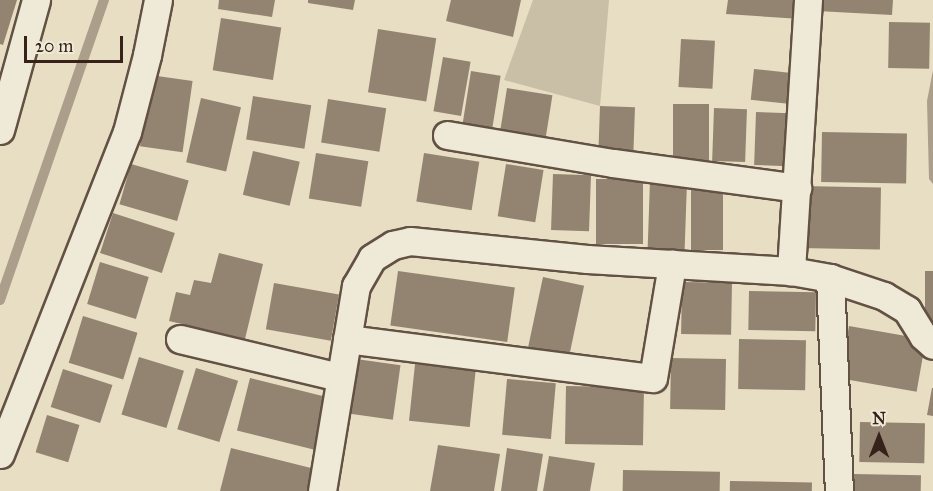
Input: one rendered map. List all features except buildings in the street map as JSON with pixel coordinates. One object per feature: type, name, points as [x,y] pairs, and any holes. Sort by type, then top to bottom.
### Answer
[{"type":"street","points":[[0,130],[36,0]]},
{"type":"street","points":[[0,454],[127,132],[147,55],[158,0]]},
{"type":"street","points":[[792,271],[808,0]]},
{"type":"street","points":[[447,135],[613,163],[796,188]]},
{"type":"street","points":[[322,491],[339,377],[356,286],[363,270],[372,258],[393,245],[410,241],[587,259],[792,271],[830,278],[884,296],[907,310],[923,336],[933,345]]},
{"type":"street","points":[[347,339],[653,378],[672,264]]},
{"type":"street","points":[[830,278],[839,491]]},
{"type":"street","points":[[180,339],[339,377]]},
{"type":"shaded area","points":[[533,0],[609,0],[600,106],[504,80]]},
{"type":"shaded area","points":[[933,70],[933,184],[929,179],[927,101]]},
{"type":"waterway","points":[[0,300],[104,0]]}]
